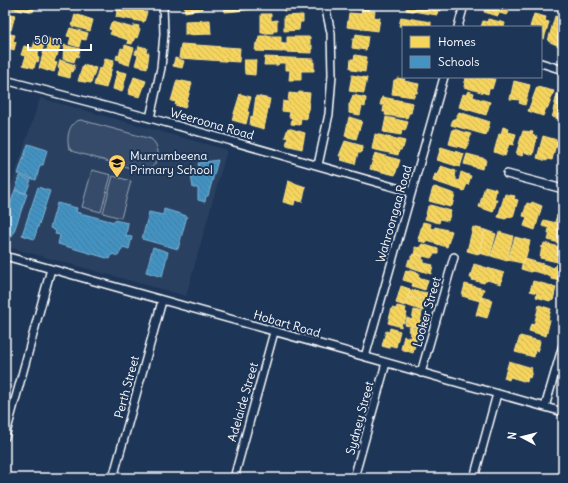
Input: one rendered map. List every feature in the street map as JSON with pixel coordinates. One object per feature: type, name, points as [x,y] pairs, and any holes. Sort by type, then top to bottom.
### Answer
[{"type":"street","points":[[150,118],[161,68],[164,34],[163,5]]},
{"type":"street","points":[[318,165],[329,114],[332,74],[331,33],[326,5]]},
{"type":"street","points":[[458,26],[464,5]]},
{"type":"street","points":[[542,63],[563,70]]},
{"type":"street","name":"Wahroongaa Road","points":[[365,357],[444,78]]},
{"type":"street","name":"Weeroona Road","points":[[5,80],[150,118],[412,192]]},
{"type":"street","points":[[507,174],[563,189]]},
{"type":"street","name":"Hobart Road","points":[[5,256],[563,412]]},
{"type":"street","name":"Looker Street","points":[[421,373],[454,257]]},
{"type":"street","points":[[5,437],[51,269]]},
{"type":"street","name":"Perth Street","points":[[113,478],[162,301]]},
{"type":"street","name":"Adelaide Street","points":[[234,478],[274,332]]},
{"type":"street","points":[[545,407],[563,345]]},
{"type":"street","name":"Sydney Street","points":[[354,478],[386,363]]},
{"type":"street","points":[[474,478],[497,394]]},
{"type":"shaded area","name":"Murrumbeena Primary School","points":[[40,98],[227,150],[186,296],[5,246],[5,205]]},
{"type":"shaded area","points":[[81,120],[151,139],[155,143],[158,154],[155,164],[147,170],[141,171],[75,152],[69,148],[68,135],[74,123]]},
{"type":"shaded area","points":[[92,170],[111,175],[101,212],[82,207]]},
{"type":"shaded area","points":[[113,176],[131,181],[121,218],[103,213]]},
{"type":"building: Homes","points":[[35,5],[33,12],[22,9],[22,11],[5,6]]},
{"type":"building: Homes","points":[[118,5],[145,5],[143,12],[147,12],[144,22],[116,17]]},
{"type":"building: Homes","points":[[184,5],[202,5],[202,9],[185,12]]},
{"type":"building: Homes","points":[[224,5],[235,5],[236,11],[225,12]]},
{"type":"building: Homes","points":[[235,5],[251,5],[252,9],[236,11]]},
{"type":"building: Homes","points":[[283,5],[306,5],[306,10],[284,11]]},
{"type":"building: Homes","points":[[344,5],[370,5],[369,10],[344,7]]},
{"type":"building: Homes","points":[[407,5],[441,5],[441,11],[438,10],[437,15],[406,10]]},
{"type":"building: Homes","points":[[490,5],[502,5],[501,9],[509,12],[507,15],[499,13],[498,16],[484,12],[485,7],[489,8]]},
{"type":"building: Homes","points":[[362,10],[375,11],[374,17],[380,18],[378,31],[347,27],[349,13],[361,14]]},
{"type":"building: Homes","points":[[561,10],[563,11],[563,43],[560,43],[559,46],[548,41],[555,16],[559,17]]},
{"type":"building: Homes","points":[[5,12],[15,15],[11,30],[5,28]]},
{"type":"building: Homes","points":[[75,14],[93,20],[90,31],[72,26]]},
{"type":"building: Homes","points":[[261,14],[271,14],[271,21],[277,20],[277,31],[273,31],[273,33],[261,33]]},
{"type":"building: Homes","points":[[534,14],[546,17],[545,21],[549,22],[544,39],[542,38],[542,26],[530,26]]},
{"type":"building: Homes","points":[[303,15],[303,22],[300,22],[299,30],[284,31],[284,16]]},
{"type":"building: Homes","points":[[401,17],[431,22],[431,26],[399,26]]},
{"type":"building: Homes","points":[[488,19],[505,23],[504,26],[481,26],[483,21],[487,22]]},
{"type":"building: Homes","points":[[210,20],[211,34],[185,35],[185,21]]},
{"type":"building: Homes","points":[[112,22],[133,28],[134,25],[139,26],[138,29],[140,29],[137,38],[135,37],[132,44],[127,43],[128,40],[110,34],[112,30],[109,29]]},
{"type":"building: Homes","points":[[70,28],[88,33],[86,40],[81,39],[79,47],[69,44],[71,37],[67,36]]},
{"type":"building: Homes","points":[[5,33],[15,35],[13,41],[16,42],[14,50],[5,47]]},
{"type":"building: Homes","points":[[356,34],[368,36],[366,50],[352,48],[353,39],[355,39]]},
{"type":"building: Homes","points":[[259,36],[281,36],[281,43],[284,44],[283,52],[255,51]]},
{"type":"building: Homes","points":[[287,37],[310,37],[312,53],[284,52],[284,44],[287,44]]},
{"type":"building: Homes","points":[[46,38],[61,42],[54,62],[57,63],[54,72],[39,68],[44,50],[47,50],[48,46],[44,45]]},
{"type":"building: Homes","points":[[35,41],[44,44],[42,51],[39,50],[37,57],[39,58],[38,62],[36,61],[34,68],[23,65],[26,56],[21,55],[24,46],[33,48]]},
{"type":"building: Homes","points":[[181,44],[240,48],[239,62],[179,58]]},
{"type":"building: Homes","points":[[64,45],[80,49],[78,57],[76,56],[74,62],[63,59]]},
{"type":"building: Homes","points":[[125,45],[134,48],[129,65],[116,59],[117,55],[119,56],[121,48],[124,49]]},
{"type":"building: Homes","points":[[139,46],[147,48],[146,52],[149,53],[147,68],[135,65],[138,55],[135,54]]},
{"type":"building: Homes","points":[[355,55],[367,57],[365,72],[352,70],[352,68],[350,68],[351,59],[354,59]]},
{"type":"building: Homes","points":[[265,57],[314,59],[314,71],[301,71],[301,80],[289,80],[290,70],[285,70],[285,63],[279,63],[278,65],[264,65]]},
{"type":"building: Homes","points":[[105,58],[114,60],[106,88],[94,85],[99,68],[102,69]]},
{"type":"building: Homes","points":[[175,58],[184,61],[182,68],[173,66]]},
{"type":"building: Homes","points":[[60,60],[75,65],[73,72],[71,71],[70,78],[58,75]]},
{"type":"building: Homes","points":[[244,60],[256,60],[255,75],[245,74]]},
{"type":"building: Homes","points":[[83,65],[96,68],[91,83],[78,81]]},
{"type":"building: Homes","points":[[117,71],[127,73],[122,92],[113,89]]},
{"type":"building: Homes","points":[[352,75],[367,78],[364,93],[349,91]]},
{"type":"building: Homes","points":[[134,77],[146,81],[140,97],[128,94]]},
{"type":"building: Homes","points":[[397,78],[419,84],[417,93],[415,93],[414,97],[392,94],[394,80]]},
{"type":"building: Homes","points":[[466,78],[495,79],[492,89],[489,88],[488,94],[464,87]]},
{"type":"building: Homes","points":[[177,80],[192,83],[185,108],[175,105],[176,102],[171,101]]},
{"type":"building: Homes","points":[[514,81],[530,85],[525,105],[519,103],[520,100],[510,99]]},
{"type":"building: Homes","points":[[537,87],[554,91],[548,108],[546,108],[543,116],[528,111]]},
{"type":"building: Homes","points":[[468,91],[474,93],[473,97],[490,102],[486,115],[459,107],[463,94],[466,95]]},
{"type":"building: Homes","points":[[299,92],[310,93],[307,119],[301,118],[300,125],[291,124],[292,118],[289,117],[290,112],[282,111],[283,101],[288,102],[289,93],[298,94]]},
{"type":"building: Homes","points":[[240,94],[251,97],[247,112],[249,112],[246,124],[232,120]]},
{"type":"building: Homes","points":[[557,94],[563,96],[563,120],[552,117]]},
{"type":"building: Homes","points":[[353,95],[366,98],[365,107],[362,106],[360,115],[349,113],[349,104]]},
{"type":"building: Homes","points":[[256,96],[270,99],[264,129],[250,125],[251,116],[253,117]]},
{"type":"building: Homes","points":[[382,97],[413,103],[411,113],[409,113],[407,118],[385,115],[386,112],[383,112],[384,105],[380,105]]},
{"type":"building: Homes","points":[[459,112],[490,122],[486,135],[451,125],[453,119],[455,119]]},
{"type":"building: Homes","points":[[349,117],[362,121],[356,139],[345,136]]},
{"type":"building: Homes","points":[[386,117],[408,122],[405,131],[402,130],[401,135],[383,132]]},
{"type":"building: Homes","points":[[503,127],[509,129],[508,132],[516,134],[513,145],[509,144],[505,156],[494,152],[499,134],[501,134]]},
{"type":"building: Homes","points":[[288,128],[305,133],[302,149],[286,145],[288,138],[285,137]]},
{"type":"building: Homes","points":[[453,129],[471,134],[467,149],[449,144]]},
{"type":"building: Homes","points":[[523,131],[533,132],[532,135],[537,137],[533,155],[524,152],[522,156],[516,154]]},
{"type":"building: Homes","points":[[375,134],[405,141],[403,148],[399,150],[398,155],[372,149]]},
{"type":"building: Homes","points":[[543,136],[557,140],[558,142],[552,160],[547,159],[547,161],[537,158]]},
{"type":"building: Homes","points":[[345,141],[363,146],[361,153],[358,153],[355,164],[341,160],[342,156],[339,156]]},
{"type":"building: Homes","points":[[441,147],[464,154],[460,167],[437,160]]},
{"type":"building: Homes","points":[[375,153],[400,160],[395,175],[370,169]]},
{"type":"building: Homes","points":[[467,154],[486,159],[485,165],[483,165],[482,169],[464,164]]},
{"type":"building: Homes","points":[[441,166],[456,171],[455,177],[456,180],[459,181],[461,172],[471,176],[464,191],[433,181],[435,174],[438,175]]},
{"type":"building: Homes","points":[[288,181],[306,187],[302,202],[295,200],[294,205],[283,202]]},
{"type":"building: Homes","points":[[485,186],[496,189],[494,200],[497,200],[493,212],[479,207]]},
{"type":"building: Homes","points":[[435,187],[455,194],[452,206],[450,205],[450,207],[429,201],[433,188]]},
{"type":"building: Homes","points":[[505,194],[515,196],[514,199],[518,200],[513,217],[505,219],[498,217]]},
{"type":"building: Homes","points":[[532,202],[542,206],[535,230],[524,226],[527,217],[523,216],[527,203],[531,204]]},
{"type":"building: Homes","points":[[562,202],[563,224],[555,222],[557,215],[561,216]]},
{"type":"building: Homes","points":[[430,205],[451,211],[448,221],[440,219],[439,223],[425,219],[428,206]]},
{"type":"building: Homes","points":[[544,220],[560,224],[559,227],[563,228],[563,244],[548,240],[550,233],[548,233],[549,228],[542,226]]},
{"type":"building: Homes","points":[[423,222],[431,224],[430,228],[434,229],[435,227],[452,231],[447,247],[427,241],[427,243],[419,241],[420,239],[418,239]]},
{"type":"building: Homes","points":[[473,227],[485,230],[478,254],[467,251]]},
{"type":"building: Homes","points":[[485,230],[496,234],[490,256],[479,253]]},
{"type":"building: Homes","points":[[499,232],[513,236],[507,261],[491,256]]},
{"type":"building: Homes","points":[[515,237],[530,241],[525,260],[523,260],[522,263],[508,260]]},
{"type":"building: Homes","points":[[544,243],[563,248],[562,263],[540,258]]},
{"type":"building: Homes","points":[[422,244],[438,249],[438,254],[434,254],[431,258],[415,254],[415,247],[419,248]]},
{"type":"building: Homes","points":[[413,254],[423,256],[422,259],[424,260],[424,263],[433,265],[431,274],[407,266],[409,259],[411,260],[411,256],[413,256]]},
{"type":"building: Homes","points":[[525,259],[543,264],[541,273],[521,269],[523,260]]},
{"type":"building: Homes","points":[[474,264],[504,273],[501,284],[487,280],[484,283],[472,280],[472,278],[470,278]]},
{"type":"building: Homes","points":[[543,264],[554,268],[556,264],[563,266],[560,281],[551,279],[551,277],[541,273]]},
{"type":"building: Homes","points":[[406,270],[419,273],[418,277],[428,280],[425,290],[412,286],[413,283],[403,280]]},
{"type":"building: Homes","points":[[533,281],[556,287],[553,301],[536,297],[537,293],[530,291]]},
{"type":"building: Homes","points":[[465,284],[484,289],[480,301],[462,296]]},
{"type":"building: Homes","points":[[401,286],[410,289],[405,306],[396,303]]},
{"type":"building: Homes","points":[[410,290],[428,293],[426,301],[408,297]]},
{"type":"building: Homes","points":[[408,297],[424,302],[423,311],[406,305]]},
{"type":"building: Homes","points":[[481,297],[492,300],[487,318],[476,315]]},
{"type":"building: Homes","points":[[539,305],[551,309],[546,336],[529,331],[531,324],[534,325]]},
{"type":"building: Homes","points":[[397,306],[406,308],[405,312],[407,313],[401,327],[388,323],[392,308],[396,309]]},
{"type":"building: Homes","points":[[414,310],[422,312],[419,328],[405,325],[407,318],[412,320]]},
{"type":"building: Homes","points":[[410,327],[417,329],[416,333],[418,333],[413,353],[401,349],[404,336],[410,338],[411,332],[408,331]]},
{"type":"building: Homes","points":[[390,328],[400,331],[396,347],[389,345],[389,348],[382,346],[386,331],[389,332]]},
{"type":"building: Homes","points":[[520,336],[540,341],[538,351],[535,350],[534,357],[515,352]]},
{"type":"building: Homes","points":[[509,361],[532,368],[530,378],[528,377],[527,382],[510,377],[509,380],[504,378]]},
{"type":"building: Schools","points":[[28,144],[47,150],[43,165],[40,165],[36,180],[18,174]]},
{"type":"building: Schools","points":[[218,160],[205,202],[198,200],[198,188],[193,188],[190,169],[199,168],[198,163]]},
{"type":"building: Schools","points":[[20,176],[31,180],[26,193],[15,190]]},
{"type":"building: Schools","points":[[38,187],[50,191],[34,239],[22,235]]},
{"type":"building: Schools","points":[[15,190],[27,194],[12,237],[5,235],[5,220]]},
{"type":"building: Schools","points":[[57,203],[77,208],[76,212],[114,222],[114,220],[128,223],[126,236],[132,237],[129,249],[123,247],[118,256],[112,254],[110,259],[58,244],[60,235],[55,234],[56,231],[50,228]]},
{"type":"building: Schools","points":[[164,209],[187,216],[178,249],[142,239],[149,212],[163,215]]},
{"type":"building: Schools","points":[[153,247],[168,252],[162,277],[146,272]]},
{"type":"place","name":"Murrumbeena Primary School","points":[[117,178]]}]
